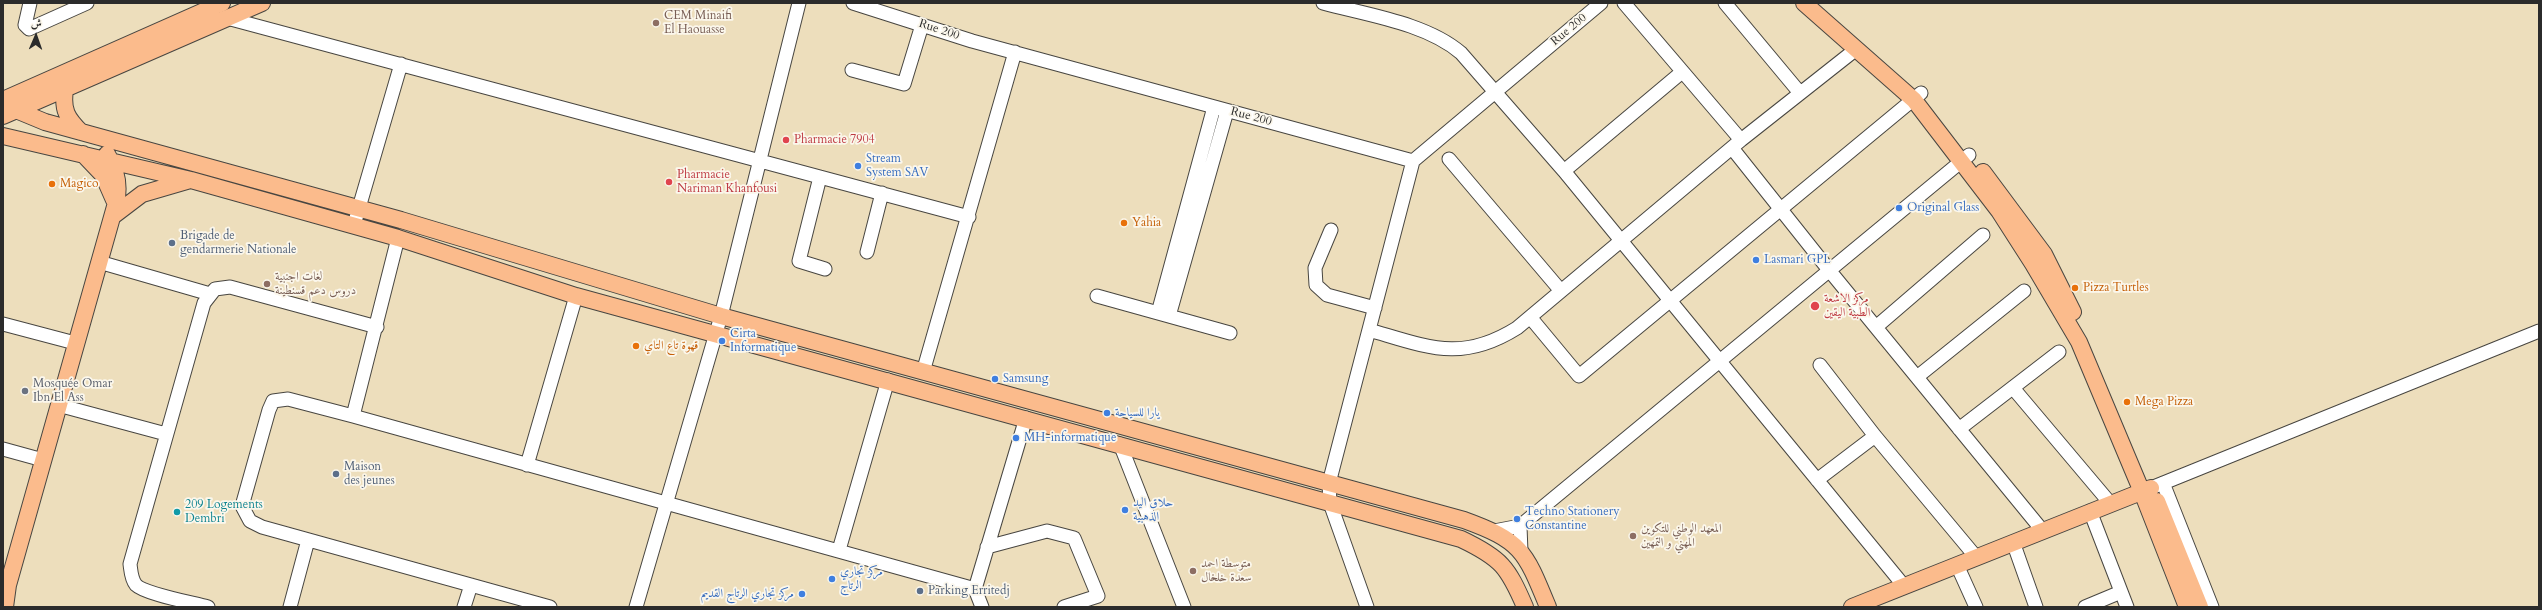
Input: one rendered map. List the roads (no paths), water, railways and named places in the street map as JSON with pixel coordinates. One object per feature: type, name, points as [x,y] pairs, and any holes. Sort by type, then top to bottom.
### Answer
[{"type":"main road","points":[[7,106],[65,90],[262,3]]},
{"type":"main road","points":[[1804,3],[1855,50],[1918,97]]},
{"type":"main road","points":[[1820,3],[1918,97],[2044,254],[2088,341],[2152,488],[2200,607]]},
{"type":"main road","points":[[7,106],[218,4]]},
{"type":"main road","points":[[65,90],[63,106],[65,114],[89,135],[111,160],[117,176],[115,204]]},
{"type":"main road","points":[[7,106],[38,120],[161,156],[359,208],[721,316],[1464,520],[1494,531],[1516,545],[1531,567],[1548,607]]},
{"type":"main road","points":[[7,106],[49,146]]},
{"type":"main road","points":[[3,136],[82,153],[191,180],[398,238],[576,296],[888,380],[1461,539],[1485,550],[1500,561],[1513,577],[1525,607]]},
{"type":"main road","points":[[82,153],[103,175],[115,204]]},
{"type":"main road","points":[[5,607],[8,585],[115,204],[128,178],[161,156]]},
{"type":"main road","points":[[115,204],[142,194],[191,180]]},
{"type":"main road","points":[[1852,607],[2110,503],[2152,488]]},
{"type":"main road","points":[[2152,488],[2187,607]]},
{"type":"street","points":[[30,3],[25,17],[25,25],[29,29],[87,3]]},
{"type":"street","points":[[636,607],[721,316],[798,3]]},
{"type":"street","name":"Rue 200","points":[[853,3],[1015,52],[1413,161],[1601,3]]},
{"type":"street","points":[[1323,3],[1427,32],[1441,38],[1461,53],[1564,171],[1620,243],[1720,361],[1904,586]]},
{"type":"street","points":[[1624,3],[1682,72],[1737,144],[1782,209],[1829,270],[2042,530]]},
{"type":"street","points":[[1725,3],[1800,94]]},
{"type":"street","points":[[227,18],[968,217]]},
{"type":"street","points":[[852,70],[904,84],[922,25]]},
{"type":"street","points":[[1369,330],[1421,345],[1442,349],[1466,349],[1499,339],[1530,317],[1737,144],[1855,50]]},
{"type":"street","points":[[923,372],[1015,52]]},
{"type":"street","points":[[354,226],[401,64]]},
{"type":"street","points":[[1564,171],[1682,72]]},
{"type":"street","points":[[1530,317],[1579,376],[1918,97]]},
{"type":"street","points":[[1163,315],[1214,107]]},
{"type":"street","points":[[1163,315],[1227,111]]},
{"type":"street","points":[[1494,531],[1520,526],[1966,158]]},
{"type":"street","points":[[1449,159],[1561,291]]},
{"type":"street","points":[[1367,607],[1330,503],[1328,483],[1413,161]]},
{"type":"street","points":[[820,177],[799,261],[825,269]]},
{"type":"street","points":[[868,252],[882,193]]},
{"type":"street","points":[[1331,230],[1315,268],[1316,285],[1327,295],[1375,308]]},
{"type":"street","points":[[1876,327],[1983,235]]},
{"type":"street","points":[[353,416],[377,327],[398,238]]},
{"type":"street","points":[[99,262],[210,294]]},
{"type":"street","points":[[208,607],[147,590],[136,585],[131,577],[130,564],[132,552],[204,303],[215,289],[230,287],[377,327]]},
{"type":"street","points":[[1917,377],[2024,291]]},
{"type":"street","points":[[527,465],[576,296]]},
{"type":"street","points":[[1097,296],[1230,333]]},
{"type":"street","points":[[3,324],[75,343]]},
{"type":"street","points":[[2212,607],[2152,488],[2539,331]]},
{"type":"street","points":[[1959,429],[2059,352]]},
{"type":"street","points":[[1820,365],[1875,436],[1976,557]]},
{"type":"street","points":[[839,550],[888,380]]},
{"type":"street","points":[[2013,388],[2110,503]]},
{"type":"street","points":[[550,607],[262,527],[250,521],[242,506],[268,410],[273,401],[288,399],[353,416],[975,589]]},
{"type":"street","points":[[58,405],[166,434]]},
{"type":"street","points":[[982,607],[975,589],[1026,418]]},
{"type":"street","points":[[1817,480],[1875,436]]},
{"type":"street","points":[[1120,444],[1184,607]]},
{"type":"street","points":[[3,449],[43,460]]},
{"type":"street","points":[[2090,511],[2127,607]]},
{"type":"street","points":[[1520,526],[1521,552]]},
{"type":"street","points":[[987,548],[1047,531],[1074,538],[1098,596],[1064,607]]},
{"type":"street","points":[[290,607],[308,540]]},
{"type":"street","points":[[2013,542],[2036,607]]},
{"type":"street","points":[[1957,565],[1976,607]]},
{"type":"street","points":[[464,607],[471,585]]},
{"type":"street","points":[[2084,607],[2121,592]]},
{"type":"place","name":"CEM Minaifi El Haouasse","points":[[656,23]]},
{"type":"place","name":"Pharmacie 7904","points":[[786,140]]},
{"type":"place","name":"Stream System SAV","points":[[858,166]]},
{"type":"place","name":"Pharmacie Nariman Khanfousi","points":[[669,182]]},
{"type":"place","name":"Magico","points":[[52,184]]},
{"type":"place","name":"Original Glass","points":[[1899,208]]},
{"type":"place","name":"Yahia","points":[[1124,223]]},
{"type":"place","name":"Brigade de gendarmerie Nationale","points":[[172,243]]},
{"type":"place","name":"Lasmari GPL","points":[[1756,260]]},
{"type":"place","name":"لغات اجنبية دروس دعم قسنطينة","points":[[267,284]]},
{"type":"place","name":"Pizza Turtles","points":[[2075,288]]},
{"type":"place","name":"مركز الاشعة الطبية اليقين","points":[[1815,306]]},
{"type":"place","name":"Cirta Informatique","points":[[722,341]]},
{"type":"place","name":"قهوة تاع التاي","points":[[636,346]]},
{"type":"place","name":"Samsung","points":[[995,379]]},
{"type":"place","name":"Mosquée Omar Ibn El Ass","points":[[25,391]]},
{"type":"place","name":"Mega Pizza","points":[[2127,402]]},
{"type":"place","name":"يارا للسياحة","points":[[1107,413]]},
{"type":"place","name":"MH-informatique","points":[[1016,438]]},
{"type":"place","name":"Maison des jeunes","points":[[336,474]]},
{"type":"place","name":"حلاق اليد الذهبية","points":[[1125,510]]},
{"type":"place","name":"209 Logements Dembri","points":[[177,512]]},
{"type":"place","name":"Techno Stationery Constantine","points":[[1517,519]]},
{"type":"place","name":"المعهد الوطني للتكوين المهني و التمهين","points":[[1633,536]]},
{"type":"place","name":"متوسطة احمد سعدة خلخال","points":[[1193,571]]},
{"type":"place","name":"مركز تجاري الرتاج","points":[[832,579]]},
{"type":"place","name":"Parking Erritedj","points":[[920,591]]},
{"type":"place","name":"مركز تجاري الرتاج القديم","points":[[802,594]]}]
